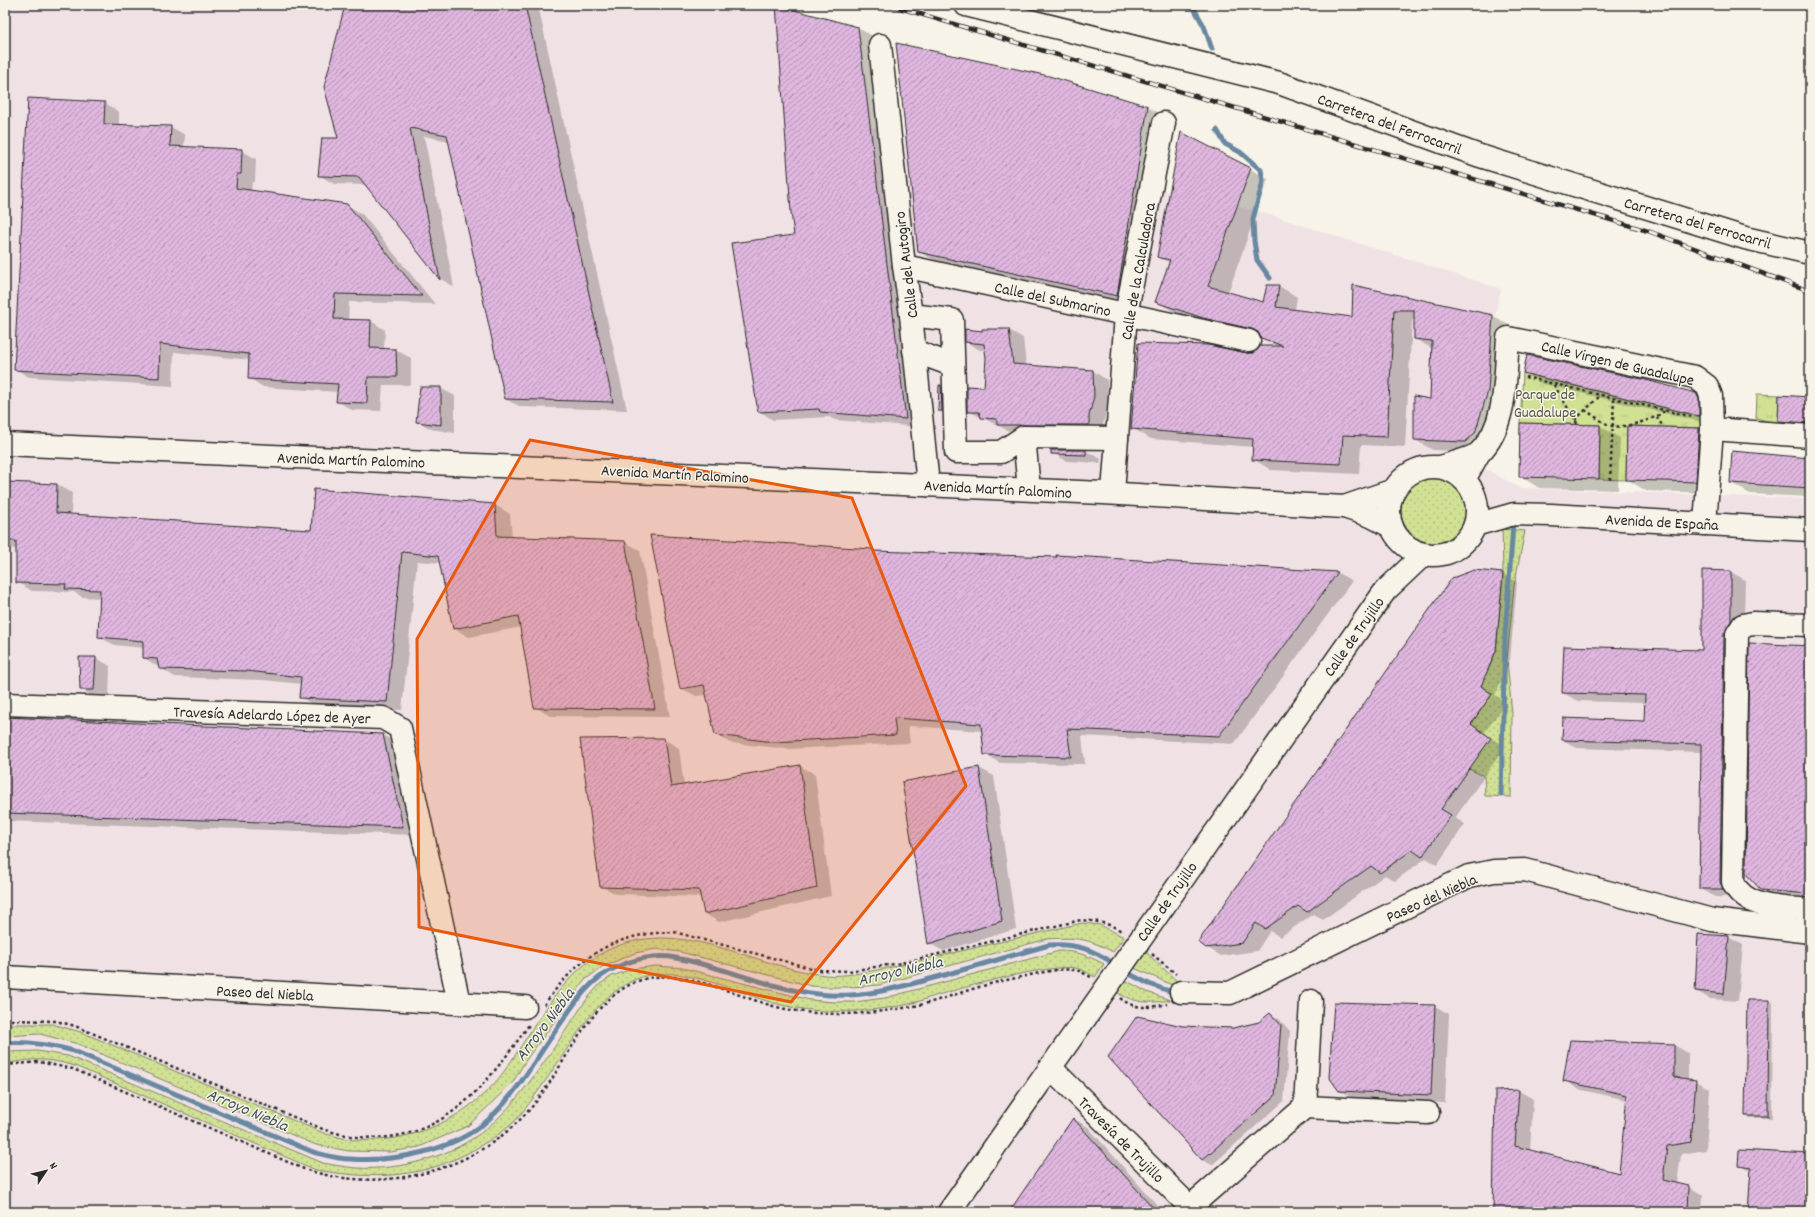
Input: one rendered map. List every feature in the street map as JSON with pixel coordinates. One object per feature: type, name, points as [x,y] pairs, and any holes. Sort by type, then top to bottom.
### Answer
[{"type":"street","name":"Carretera del Ferrocarril","points":[[966,5],[1279,83],[1477,155],[1745,238],[1810,253]]},
{"type":"street","name":"Calle del Autogiro","points":[[880,45],[904,266],[911,315],[928,484]]},
{"type":"street","name":"Calle de la Calculadora","points":[[1113,493],[1126,314],[1164,122]]},
{"type":"street","name":"Calle del Submarino","points":[[904,266],[1249,341]]},
{"type":"street","points":[[911,315],[952,320],[952,365],[956,452]]},
{"type":"street","name":"Calle Virgen de Guadalupe","points":[[1470,488],[1480,453],[1491,436],[1501,412],[1508,338],[1695,377],[1707,386],[1711,396],[1704,424]]},
{"type":"street","points":[[914,351],[952,365]]},
{"type":"street","points":[[1705,524],[1704,424],[1810,436]]},
{"type":"street","points":[[1024,437],[1029,489]]},
{"type":"street","points":[[924,453],[1001,452],[1024,437],[1117,438]]},
{"type":"street","name":"Avenida Martín Palomino","points":[[5,444],[928,484],[1113,493],[1344,507],[1371,516],[1397,535]]},
{"type":"street","points":[[1440,467],[1453,472],[1470,488],[1478,511],[1475,525],[1464,544],[1452,552],[1438,555],[1423,555],[1412,550],[1397,535],[1389,514],[1390,502],[1394,490],[1402,479],[1413,471],[1426,467],[1440,467],[1480,453]]},
{"type":"street","name":"Avenida de España","points":[[1470,488],[1514,514]]},
{"type":"street","name":"Avenida Martín Palomino","points":[[1344,507],[1394,490]]},
{"type":"street","name":"Avenida de España","points":[[1475,525],[1514,514],[1810,530]]},
{"type":"street","points":[[1385,590],[1397,535]]},
{"type":"street","points":[[1385,590],[1423,555]]},
{"type":"street","name":"Calle de Trujillo","points":[[949,1212],[1385,590]]},
{"type":"street","points":[[1810,625],[1753,623],[1743,625],[1737,634],[1733,882],[1736,891],[1745,899],[1755,903],[1810,910]]},
{"type":"street","name":"Travesía Adelardo López de Ayer","points":[[5,704],[383,718],[400,728],[458,1003]]},
{"type":"street","name":"Paseo del Niebla","points":[[1181,992],[1230,993],[1469,876],[1494,871],[1525,870],[1712,920],[1810,932]]},
{"type":"street","name":"Paseo del Niebla","points":[[5,977],[458,1003],[532,1012]]},
{"type":"street","points":[[1192,1210],[1304,1107],[1311,1001]]},
{"type":"street","name":"Travesía de Trujillo","points":[[1050,1067],[1192,1210]]},
{"type":"street","points":[[1304,1107],[1428,1113]]},
{"type":"path","points":[[1523,377],[1664,410],[1704,424]]},
{"type":"path","points":[[1554,384],[1578,425]]},
{"type":"path","points":[[1575,420],[1584,410],[1601,396]]},
{"type":"path","points":[[1610,480],[1614,399]]},
{"type":"path","points":[[1584,410],[1613,426],[1636,423],[1657,417],[1664,410]]},
{"type":"path","points":[[1657,417],[1663,427]]},
{"type":"path","points":[[5,1020],[56,1021],[75,1026],[325,1130],[359,1137],[389,1136],[420,1131],[459,1108],[489,1080],[532,1012],[580,962],[602,949],[628,937],[652,932],[674,932],[818,970],[849,971],[901,963],[1081,920],[1098,921],[1113,926],[1179,978],[1186,980],[1178,1002],[1153,1008],[1136,1007],[1124,1001],[1106,987],[1079,971],[1049,971],[985,985],[917,1006],[872,1013],[836,1014],[784,1009],[681,977],[659,976],[641,980],[626,987],[607,1001],[587,1025],[541,1096],[516,1126],[464,1160],[436,1172],[404,1178],[363,1180],[328,1177],[297,1166],[73,1069],[39,1062],[5,1065]]},
{"type":"highlighted area","points":[[530,440],[852,498],[966,786],[791,1002],[419,927],[417,639]]},
{"type":"shaded area","points":[[5,5],[514,5],[536,54],[525,5],[776,5],[784,108],[1258,211],[1501,289],[1464,457],[1520,488],[1810,499],[1810,1212],[5,1212]]},
{"type":"green space","name":"Parque de Guadalupe","points":[[1523,373],[1700,416],[1707,428],[1627,426],[1626,480],[1599,479],[1600,425],[1520,423]]},
{"type":"green space","points":[[1757,394],[1779,395],[1778,424],[1756,418]]},
{"type":"green space","points":[[1428,477],[1440,477],[1452,482],[1462,492],[1467,504],[1465,523],[1452,538],[1440,543],[1428,543],[1416,538],[1406,528],[1401,516],[1401,504],[1406,492],[1416,482]]},
{"type":"green space","points":[[1502,529],[1525,531],[1514,586],[1507,660],[1512,714],[1511,797],[1485,796],[1484,776],[1469,769],[1471,724],[1492,694],[1481,686],[1496,651],[1503,573]]},
{"type":"green space","points":[[1082,923],[1100,925],[1124,937],[1113,952],[1089,941],[1066,938],[1047,939],[879,985],[837,987],[811,986],[680,952],[656,949],[635,953],[602,967],[585,980],[526,1060],[513,1082],[468,1126],[419,1147],[391,1152],[349,1151],[316,1145],[78,1044],[40,1034],[5,1036],[5,1024],[52,1024],[81,1032],[326,1134],[353,1140],[377,1140],[414,1134],[449,1119],[465,1109],[480,1097],[500,1077],[549,1004],[563,986],[588,962],[597,956],[625,943],[654,938],[682,939],[710,945],[796,970],[825,975],[839,975],[883,969]]},
{"type":"green space","points":[[1059,951],[1083,954],[1104,964],[1095,977],[1076,968],[1049,969],[993,980],[905,1005],[873,1010],[846,1011],[818,1011],[791,1007],[773,1003],[712,982],[671,974],[652,975],[634,980],[613,993],[595,1011],[579,1031],[529,1104],[516,1120],[507,1128],[477,1148],[457,1158],[438,1166],[399,1174],[379,1176],[316,1170],[75,1066],[48,1060],[32,1060],[5,1064],[5,1052],[37,1051],[68,1056],[323,1163],[356,1168],[390,1167],[426,1160],[443,1154],[474,1138],[487,1128],[528,1085],[587,999],[600,984],[612,976],[632,969],[656,966],[683,968],[810,1000],[854,1002],[885,998]]},
{"type":"green space","points":[[1145,951],[1181,985],[1179,988],[1134,968]]},
{"type":"green space","points":[[1125,980],[1147,992],[1170,1000],[1142,1002],[1123,996],[1116,992]]},
{"type":"building","points":[[345,5],[525,5],[613,402],[505,399],[447,135],[410,128],[440,280],[359,177],[318,176],[322,138],[338,138],[324,87]]},
{"type":"building","points":[[776,5],[858,27],[906,419],[820,412],[819,409],[758,412],[731,243],[794,235]]},
{"type":"building","points":[[896,43],[1049,76],[1148,106],[1117,296],[918,252]]},
{"type":"building","points":[[28,98],[105,102],[104,124],[171,126],[170,146],[242,149],[241,174],[237,174],[236,188],[347,204],[422,296],[335,294],[334,319],[371,320],[370,348],[396,349],[397,377],[368,377],[367,403],[336,402],[338,384],[248,379],[249,354],[160,344],[159,378],[14,370]]},
{"type":"building","points":[[1181,132],[1251,168],[1208,286],[1263,302],[1267,285],[1279,285],[1276,307],[1352,317],[1353,285],[1493,315],[1488,391],[1475,433],[1465,442],[1414,440],[1414,396],[1430,399],[1432,341],[1414,339],[1414,310],[1394,310],[1387,437],[1343,435],[1341,464],[1252,460],[1253,439],[1131,429],[1138,343],[1208,345],[1247,353],[1253,353],[1260,346],[1283,346],[1261,338],[1258,332],[1252,329],[1203,318],[1155,302],[1170,260],[1157,257]]},
{"type":"building","points":[[965,329],[982,331],[982,329],[1009,329],[1013,364],[1093,370],[1094,396],[1089,416],[1089,425],[997,425],[997,419],[981,418],[979,412],[967,412],[967,386],[984,387],[986,358],[984,344],[965,342]]},
{"type":"building","points":[[1527,355],[1642,379],[1696,393],[1699,399],[1699,416],[1523,373]]},
{"type":"building","points":[[939,385],[941,385],[942,411],[938,411]]},
{"type":"building","points":[[420,387],[441,387],[441,425],[416,422]]},
{"type":"building","points":[[1779,395],[1810,397],[1810,423],[1778,421]]},
{"type":"building","points":[[1520,423],[1600,425],[1599,479],[1519,477]]},
{"type":"building","points":[[1627,426],[1699,428],[1696,482],[1626,480]]},
{"type":"building","points":[[1051,450],[1086,450],[1086,455],[1051,454]]},
{"type":"building","points":[[1732,451],[1810,458],[1810,488],[1730,483]]},
{"type":"building","points":[[5,482],[57,484],[56,513],[311,530],[314,489],[495,504],[497,536],[625,541],[655,709],[534,708],[518,616],[453,629],[438,556],[402,552],[387,702],[299,698],[301,677],[247,671],[159,669],[157,659],[143,658],[143,641],[98,637],[100,590],[65,589],[66,584],[16,583],[16,541],[5,541]]},
{"type":"building","points":[[650,535],[873,549],[874,551],[1057,557],[1056,555],[1338,572],[1219,736],[1067,729],[1071,757],[984,755],[981,724],[894,718],[896,735],[774,742],[715,735],[704,685],[680,689]]},
{"type":"building","points":[[1474,570],[1503,573],[1496,651],[1481,686],[1492,694],[1471,724],[1491,738],[1441,809],[1451,815],[1422,857],[1412,850],[1380,873],[1371,866],[1307,912],[1298,906],[1265,929],[1256,923],[1242,943],[1206,948],[1198,942],[1432,606],[1452,578]]},
{"type":"building","points":[[1702,570],[1731,571],[1731,621],[1724,634],[1720,882],[1723,889],[1699,889],[1701,744],[1562,740],[1563,718],[1644,721],[1645,695],[1562,693],[1564,646],[1702,650]]},
{"type":"building","points":[[1749,643],[1810,646],[1810,894],[1761,890],[1746,874]]},
{"type":"building","points":[[79,657],[96,657],[94,690],[80,690]]},
{"type":"building","points":[[5,717],[383,734],[403,827],[5,813]]},
{"type":"building","points":[[664,738],[671,787],[800,765],[817,888],[704,914],[699,890],[600,887],[580,739]]},
{"type":"building","points":[[979,767],[1002,921],[928,944],[902,782]]},
{"type":"building","points":[[1698,934],[1729,936],[1724,994],[1695,991]]},
{"type":"building","points":[[1747,1000],[1769,1000],[1768,1116],[1745,1116]]},
{"type":"building","points":[[1334,1002],[1435,1005],[1431,1095],[1339,1091],[1329,1077]]},
{"type":"building","points":[[1270,1013],[1281,1025],[1275,1096],[1202,1160],[1108,1057],[1137,1016],[1183,1026],[1233,1028],[1259,1022]]},
{"type":"building","points":[[1570,1040],[1674,1044],[1674,1077],[1696,1080],[1691,1142],[1667,1146],[1663,1180],[1689,1186],[1688,1212],[1493,1212],[1495,1091],[1519,1090],[1515,1146],[1619,1173],[1627,1095],[1563,1081]]},
{"type":"building","points":[[1073,1118],[1157,1212],[1009,1212]]},
{"type":"building","points":[[1739,1150],[1810,1154],[1810,1212],[1748,1212],[1751,1168],[1738,1166]]},
{"type":"waterway","points":[[1192,5],[1204,26],[1212,49]]},
{"type":"waterway","points":[[1217,130],[1225,144],[1240,152],[1261,170],[1263,181],[1253,219],[1254,241],[1257,260],[1270,278]]},
{"type":"waterway","points":[[1501,795],[1505,635],[1513,525]]},
{"type":"waterway","name":"Arroyo Niebla","points":[[5,1043],[40,1044],[74,1051],[313,1152],[345,1159],[385,1159],[441,1147],[474,1131],[488,1120],[516,1089],[581,995],[605,973],[637,960],[653,957],[676,958],[784,988],[828,995],[863,994],[896,988],[1049,945],[1076,946],[1100,955],[1116,965]]},
{"type":"waterway","name":"Arroyo Niebla","points":[[1124,971],[1149,984],[1175,993]]},
{"type":"railway","points":[[890,5],[1648,231],[1810,291]]}]
